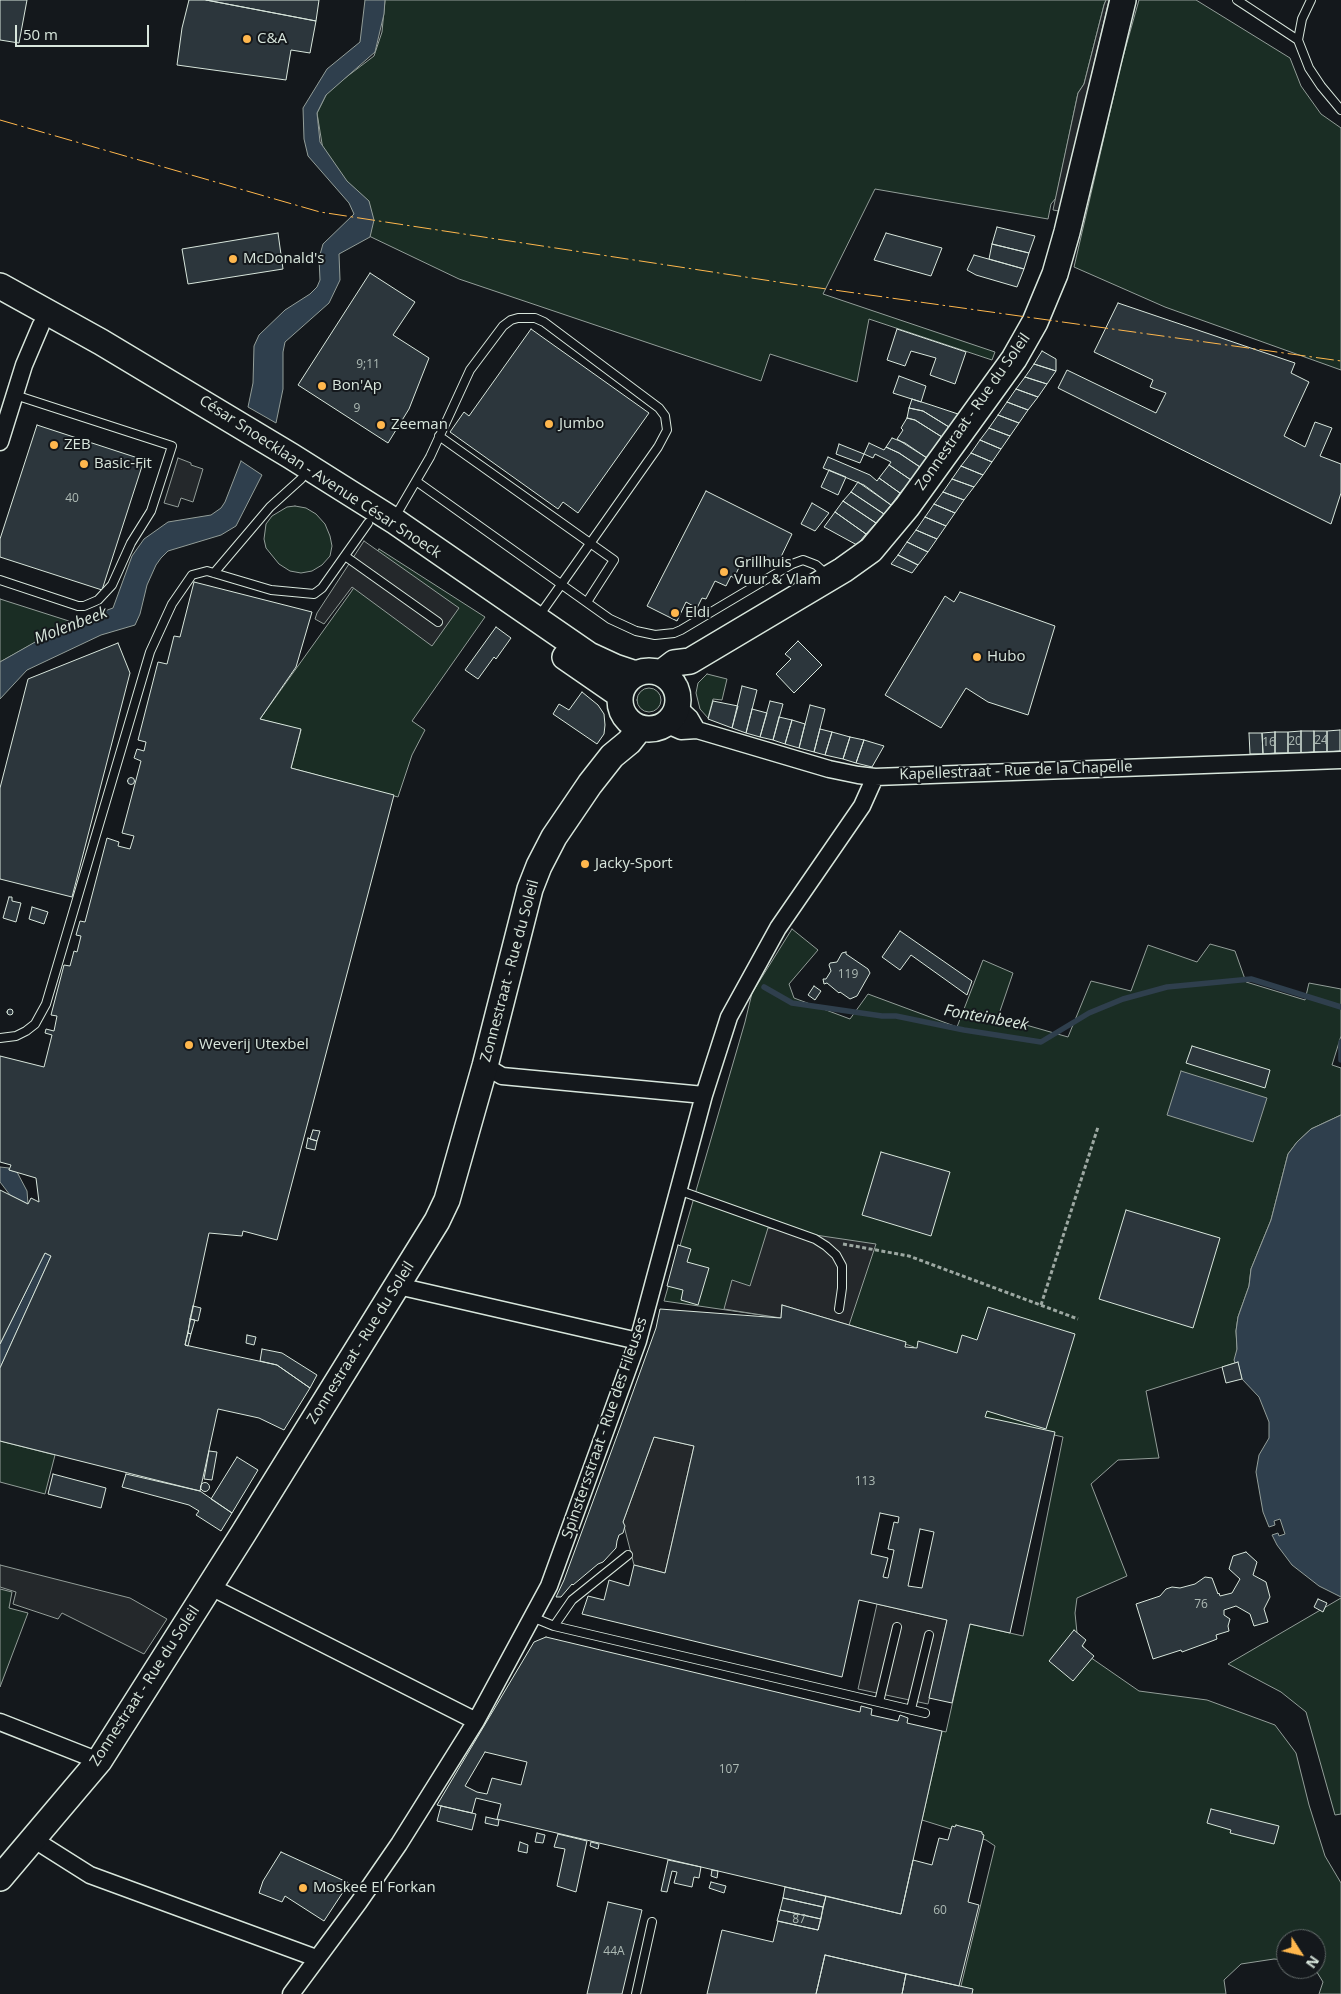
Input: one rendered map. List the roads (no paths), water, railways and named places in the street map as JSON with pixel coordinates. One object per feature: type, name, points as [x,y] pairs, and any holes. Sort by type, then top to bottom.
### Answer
[{"type":"main road","name":"Zonnestraat - Rue du Soleil","points":[[680,691],[830,578],[862,557],[883,538],[1014,359],[1035,322],[1055,274],[1062,251],[1123,0]]},
{"type":"main road","name":"César Snoecklaan - Avenue César Snoeck","points":[[0,286],[197,398],[394,520],[600,661],[636,674]]},
{"type":"main road","name":"César Snoecklaan - Avenue César Snoeck","points":[[0,303],[176,402],[301,479],[368,523],[628,713]]},
{"type":"main road","points":[[628,713],[649,729],[680,691],[648,671],[636,674]]},
{"type":"main road","name":"Zonnestraat - Rue du Soleil","points":[[0,1878],[99,1760],[437,1221],[447,1200],[485,1066],[530,889],[554,837],[590,784],[612,756],[615,732],[628,713],[623,686],[628,679],[636,674]]},
{"type":"street","points":[[0,442],[24,364],[40,324]]},
{"type":"street","points":[[680,691],[697,730]]},
{"type":"street","name":"Kapellestraat - Rue de la Chapelle","points":[[680,691],[681,730],[697,730],[858,776],[875,777],[1341,760]]},
{"type":"street","name":"Spinstersstraat - Rue des Fileuses","points":[[291,1994],[399,1844],[476,1721],[549,1586],[638,1341],[704,1095],[729,1018],[778,928],[862,806],[875,777]]},
{"type":"street","points":[[485,1066],[502,1076],[704,1095]]},
{"type":"street","points":[[398,1286],[638,1341]]},
{"type":"street","points":[[208,1586],[476,1721]]},
{"type":"street","points":[[0,1722],[99,1760]]},
{"type":"street","points":[[33,1839],[90,1876],[316,1958]]},
{"type":"lane","points":[[1237,0],[1298,40]]},
{"type":"lane","points":[[1311,0],[1302,19],[1298,40],[1309,68],[1341,110]]},
{"type":"lane","points":[[394,520],[439,436],[470,370],[502,326],[518,318],[535,318],[544,322],[659,408],[665,416],[667,430],[658,447],[536,619]]},
{"type":"lane","points":[[0,580],[78,606],[84,606],[98,600],[112,585],[131,543],[151,512],[172,446],[15,395]]},
{"type":"lane","points":[[439,436],[614,560],[587,602]]},
{"type":"lane","points":[[214,573],[270,507],[301,479]]},
{"type":"lane","points":[[416,481],[610,619],[636,631],[655,635],[674,633],[802,560],[816,565],[830,578]]},
{"type":"lane","points":[[0,1038],[16,1036],[26,1031],[35,1024],[44,1010],[150,652],[172,604],[192,575],[207,571],[271,590],[314,594],[322,588],[368,523]]},
{"type":"lane","points":[[345,556],[438,622]]},
{"type":"lane","points":[[678,1190],[815,1239],[826,1246],[836,1255],[842,1266],[842,1288],[839,1309]]},
{"type":"lane","points":[[554,1626],[572,1600],[628,1555]]},
{"type":"lane","points":[[532,1617],[554,1626],[925,1712]]},
{"type":"lane","points":[[879,1702],[897,1627]]},
{"type":"lane","points":[[911,1709],[929,1635]]},
{"type":"lane","points":[[636,1994],[652,1922]]},
{"type":"water","points":[[365,0],[385,0],[384,14],[375,52],[326,95],[317,113],[320,142],[347,181],[369,201],[374,220],[370,237],[339,254],[340,280],[329,303],[285,342],[283,352],[283,389],[276,423],[248,407],[253,383],[254,346],[259,335],[285,310],[310,294],[317,287],[320,280],[319,258],[323,244],[354,214],[349,203],[308,156],[304,139],[303,108],[327,69],[360,42]]},
{"type":"water","name":"Molenbeek","points":[[241,461],[262,475],[236,526],[221,535],[168,551],[156,565],[147,585],[140,614],[135,625],[101,635],[27,670],[0,699],[0,662],[65,625],[113,608],[132,556],[144,539],[168,522],[211,515],[221,508]]},
{"type":"water","points":[[1181,1071],[1267,1098],[1253,1142],[1167,1115]]},
{"type":"water","points":[[1341,1115],[1341,1597],[1319,1586],[1292,1565],[1272,1535],[1278,1533],[1279,1536],[1285,1534],[1280,1519],[1274,1521],[1275,1525],[1269,1527],[1263,1512],[1256,1472],[1259,1455],[1269,1438],[1269,1422],[1259,1397],[1242,1379],[1238,1363],[1235,1363],[1234,1360],[1237,1349],[1236,1331],[1238,1317],[1249,1286],[1251,1269],[1271,1220],[1288,1154],[1297,1142],[1311,1129]]},
{"type":"water","points":[[0,1167],[9,1168],[9,1170],[17,1172],[27,1191],[28,1204],[10,1195],[0,1182]]},
{"type":"water","points":[[45,1253],[51,1256],[0,1368],[0,1344]]},
{"type":"waterway","name":"Fonteinbeek","points":[[764,987],[792,1003],[882,1016],[896,1016],[964,1030],[1041,1042],[1089,1013],[1123,999],[1167,987],[1251,979],[1341,1007]]},
{"type":"waterway","name":"Fonteinbeek","points":[[1341,1042],[1341,1060]]},
{"type":"place","name":"C&A","points":[[247,39]]},
{"type":"place","name":"McDonald's","points":[[233,259]]},
{"type":"place","name":"Bon'Ap","points":[[322,386]]},
{"type":"place","name":"Jumbo","points":[[549,424]]},
{"type":"place","name":"Zeeman","points":[[381,425]]},
{"type":"place","name":"ZEB","points":[[54,445]]},
{"type":"place","name":"Basic-Fit","points":[[84,464]]},
{"type":"place","name":"Grillhuis Vuur & Vlam","points":[[724,572]]},
{"type":"place","name":"Eldi","points":[[675,613]]},
{"type":"place","name":"Hubo","points":[[977,657]]},
{"type":"place","name":"Jacky-Sport","points":[[585,864]]},
{"type":"place","name":"Weverij Utexbel","points":[[189,1045]]},
{"type":"place","name":"Moskee El Forkan","points":[[303,1888]]}]
